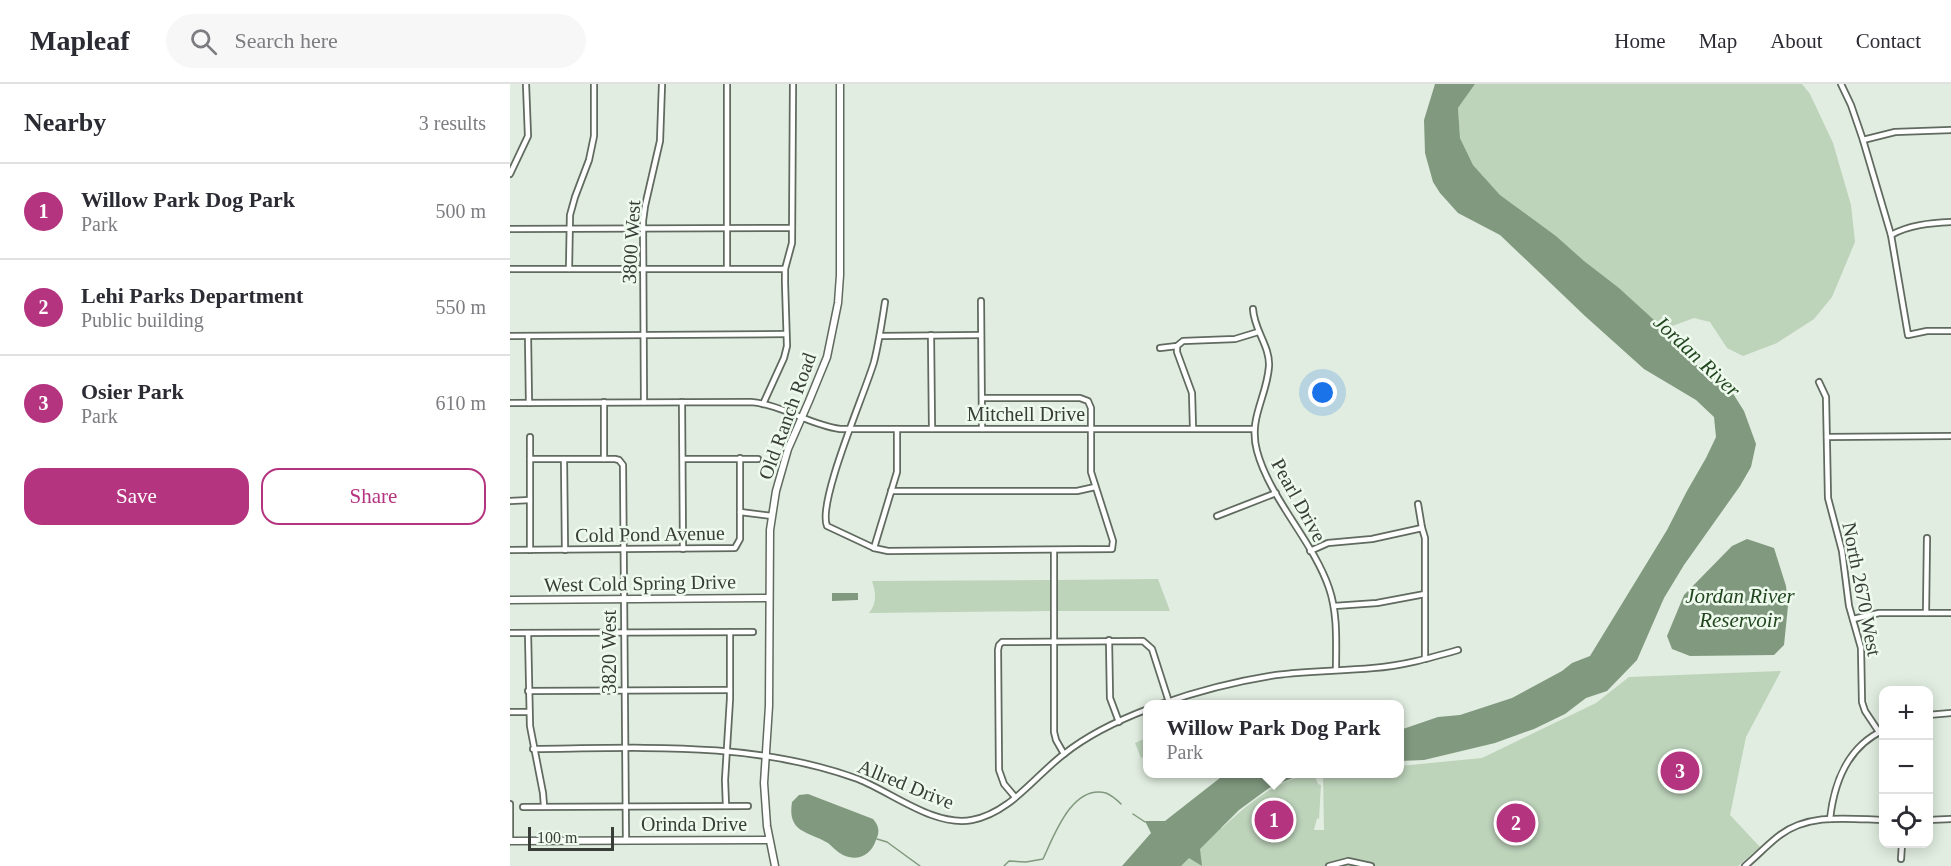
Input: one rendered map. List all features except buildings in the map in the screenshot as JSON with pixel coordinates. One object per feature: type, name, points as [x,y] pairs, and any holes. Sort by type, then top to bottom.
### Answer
[{"type":"street","points":[[510,173],[528,136],[526,84]]},
{"type":"street","points":[[569,269],[569,229],[572,206],[593,144],[594,84]]},
{"type":"street","name":"3800 West","points":[[645,402],[643,229],[645,206],[660,141],[662,84]]},
{"type":"street","points":[[727,84],[728,268]]},
{"type":"street","points":[[763,404],[785,354],[785,269],[792,243],[793,84]]},
{"type":"street","name":"Old Ranch Road","points":[[775,866],[769,840],[764,797],[769,706],[769,562],[772,516],[776,491],[788,449],[826,357],[838,303],[840,84]]},
{"type":"street","points":[[1841,84],[1863,140],[1891,235],[1908,335],[1927,331],[1951,331]]},
{"type":"street","points":[[1863,140],[1895,132],[1951,130]]},
{"type":"street","points":[[1891,235],[1899,230],[1926,223],[1951,222]]},
{"type":"street","points":[[510,229],[792,228]]},
{"type":"street","points":[[510,270],[785,269]]},
{"type":"street","points":[[981,301],[982,429]]},
{"type":"street","points":[[885,302],[880,336],[870,376],[849,430],[828,497],[825,522],[830,529],[874,548],[895,551],[1112,549],[1113,541],[1091,472],[1088,401],[1080,398],[982,399]]},
{"type":"street","name":"Pearl Drive","points":[[1253,309],[1254,322],[1268,355],[1269,367],[1254,420],[1259,458],[1276,494],[1325,578],[1334,606],[1336,670]]},
{"type":"street","points":[[1160,348],[1177,346],[1183,341],[1235,339],[1258,332]]},
{"type":"street","points":[[510,336],[786,334]]},
{"type":"street","points":[[931,335],[932,429]]},
{"type":"street","points":[[880,336],[981,335]]},
{"type":"street","points":[[528,336],[528,403]]},
{"type":"street","points":[[1177,346],[1177,352],[1192,393],[1193,428]]},
{"type":"street","name":"North 2670 West","points":[[1820,382],[1826,397],[1828,498],[1842,551],[1849,606],[1863,659],[1862,702],[1869,717],[1879,729]]},
{"type":"street","points":[[530,459],[604,459],[604,402]]},
{"type":"street","points":[[682,402],[683,549]]},
{"type":"street","name":"Mitchell Drive","points":[[510,403],[745,402],[763,404],[821,426],[849,430],[1254,429]]},
{"type":"street","points":[[874,548],[897,472],[897,429]]},
{"type":"street","points":[[1827,437],[1951,436]]},
{"type":"street","points":[[530,437],[530,550]]},
{"type":"street","name":"Cold Pond Avenue","points":[[510,550],[735,548],[740,539],[740,458]]},
{"type":"street","points":[[564,459],[565,550]]},
{"type":"street","name":"3820 West","points":[[604,459],[615,459],[622,463],[623,468],[626,841]]},
{"type":"street","points":[[683,459],[758,459]]},
{"type":"street","points":[[891,491],[1077,491],[1095,487]]},
{"type":"street","points":[[1217,516],[1276,494]]},
{"type":"street","points":[[510,501],[530,500]]},
{"type":"street","points":[[1418,504],[1425,538],[1425,659]]},
{"type":"street","points":[[740,513],[772,516]]},
{"type":"street","points":[[1310,551],[1328,543],[1367,540],[1422,528]]},
{"type":"street","points":[[1926,613],[1927,538]]},
{"type":"street","points":[[1054,550],[1054,732],[1064,754]]},
{"type":"street","points":[[1334,606],[1377,603],[1425,594]]},
{"type":"street","name":"West Cold Spring Drive","points":[[510,600],[769,598]]},
{"type":"street","points":[[1853,619],[1879,613],[1951,613]]},
{"type":"street","points":[[510,633],[753,632]]},
{"type":"street","points":[[528,633],[529,712],[533,749],[544,807]]},
{"type":"street","points":[[726,806],[730,633]]},
{"type":"street","points":[[1015,797],[1005,784],[999,770],[998,650],[1000,643],[1007,640],[1140,640],[1152,649],[1168,700]]},
{"type":"street","points":[[1109,640],[1110,698],[1119,722]]},
{"type":"street","points":[[1176,700],[1260,678],[1373,668],[1425,659],[1458,650]]},
{"type":"street","points":[[528,691],[730,690]]},
{"type":"street","name":"Allred Drive","points":[[533,749],[694,748],[765,757],[814,766],[852,777],[873,785],[929,814],[951,820],[973,820],[1000,809],[1064,754],[1119,722],[1143,711]]},
{"type":"street","points":[[510,712],[529,712]]},
{"type":"street","points":[[1933,715],[1951,713]]},
{"type":"street","name":"North 2670 West","points":[[1830,819],[1833,796],[1845,766],[1858,749],[1879,733]]},
{"type":"street","points":[[510,804],[510,842]]},
{"type":"street","points":[[523,807],[748,806]]},
{"type":"street","points":[[1745,866],[1791,828],[1812,821],[1830,819],[1879,820]]},
{"type":"street","points":[[1933,820],[1951,819]]},
{"type":"street","name":"Orinda Drive","points":[[510,842],[769,840]]},
{"type":"street","points":[[1901,859],[1902,848]]},
{"type":"street","points":[[1329,866],[1348,861],[1371,866]]},
{"type":"shaded area","points":[[1475,84],[1802,84],[1810,94],[1833,143],[1851,205],[1855,242],[1832,297],[1814,319],[1777,343],[1743,356],[1727,348],[1710,322],[1694,318],[1664,329],[1556,236],[1500,195],[1473,165],[1460,138],[1458,108]]},
{"type":"shaded area","points":[[1158,579],[1170,611],[1057,611],[1057,580]]},
{"type":"shaded area","points":[[1050,580],[1050,611],[869,613],[875,598],[872,581]]},
{"type":"shaded area","points":[[1781,671],[1746,737],[1730,815],[1760,847],[1738,866],[1170,866],[1210,827],[1222,828],[1264,794],[1288,781],[1296,778],[1316,778],[1321,785],[1319,819],[1317,818],[1314,830],[1324,830],[1323,778],[1404,778],[1404,766],[1482,758],[1596,703],[1629,677]]},
{"type":"shaded area","points":[[1143,739],[1143,757],[1141,758],[1135,743]]},
{"type":"water","points":[[1435,84],[1475,84],[1458,108],[1460,138],[1473,165],[1500,195],[1556,236],[1619,288],[1664,329],[1680,352],[1706,372],[1727,384],[1744,411],[1756,444],[1751,467],[1664,598],[1637,660],[1607,691],[1586,698],[1565,714],[1534,729],[1495,743],[1424,760],[1404,761],[1404,729],[1438,717],[1460,715],[1512,698],[1562,671],[1572,663],[1590,656],[1667,530],[1716,437],[1714,417],[1696,400],[1644,369],[1500,235],[1458,213],[1433,182],[1425,153],[1424,120]]},
{"type":"water","name":"Jordan River Reservoir","points":[[1747,539],[1774,548],[1786,586],[1788,606],[1784,645],[1774,655],[1690,656],[1672,649],[1667,636],[1684,595],[1732,546]]},
{"type":"water","points":[[832,593],[858,593],[858,600],[832,601]]},
{"type":"water","points":[[1220,778],[1293,778],[1269,788],[1239,810],[1200,849],[1202,866],[1189,858],[1181,866],[1122,866],[1151,833],[1145,821],[1165,821]]},
{"type":"water","points":[[808,794],[873,819],[878,832],[871,850],[863,856],[849,857],[828,843],[801,830],[793,820],[792,802],[799,795]]},
{"type":"waterway","points":[[1004,866],[1009,861],[1026,862],[1043,859],[1066,814],[1083,796],[1094,792],[1106,793],[1121,804]]},
{"type":"waterway","points":[[1133,814],[1145,822]]},
{"type":"waterway","points":[[877,839],[887,842],[920,866]]},
{"type":"place","name":"Osier Park","points":[[1680,771]]},
{"type":"place","name":"Willow Park Dog Park","points":[[1274,820]]},
{"type":"place","name":"Lehi Parks Department","points":[[1516,823]]},
{"type":"water label","name":"Jordan River","points":[[1697,356]]}]
